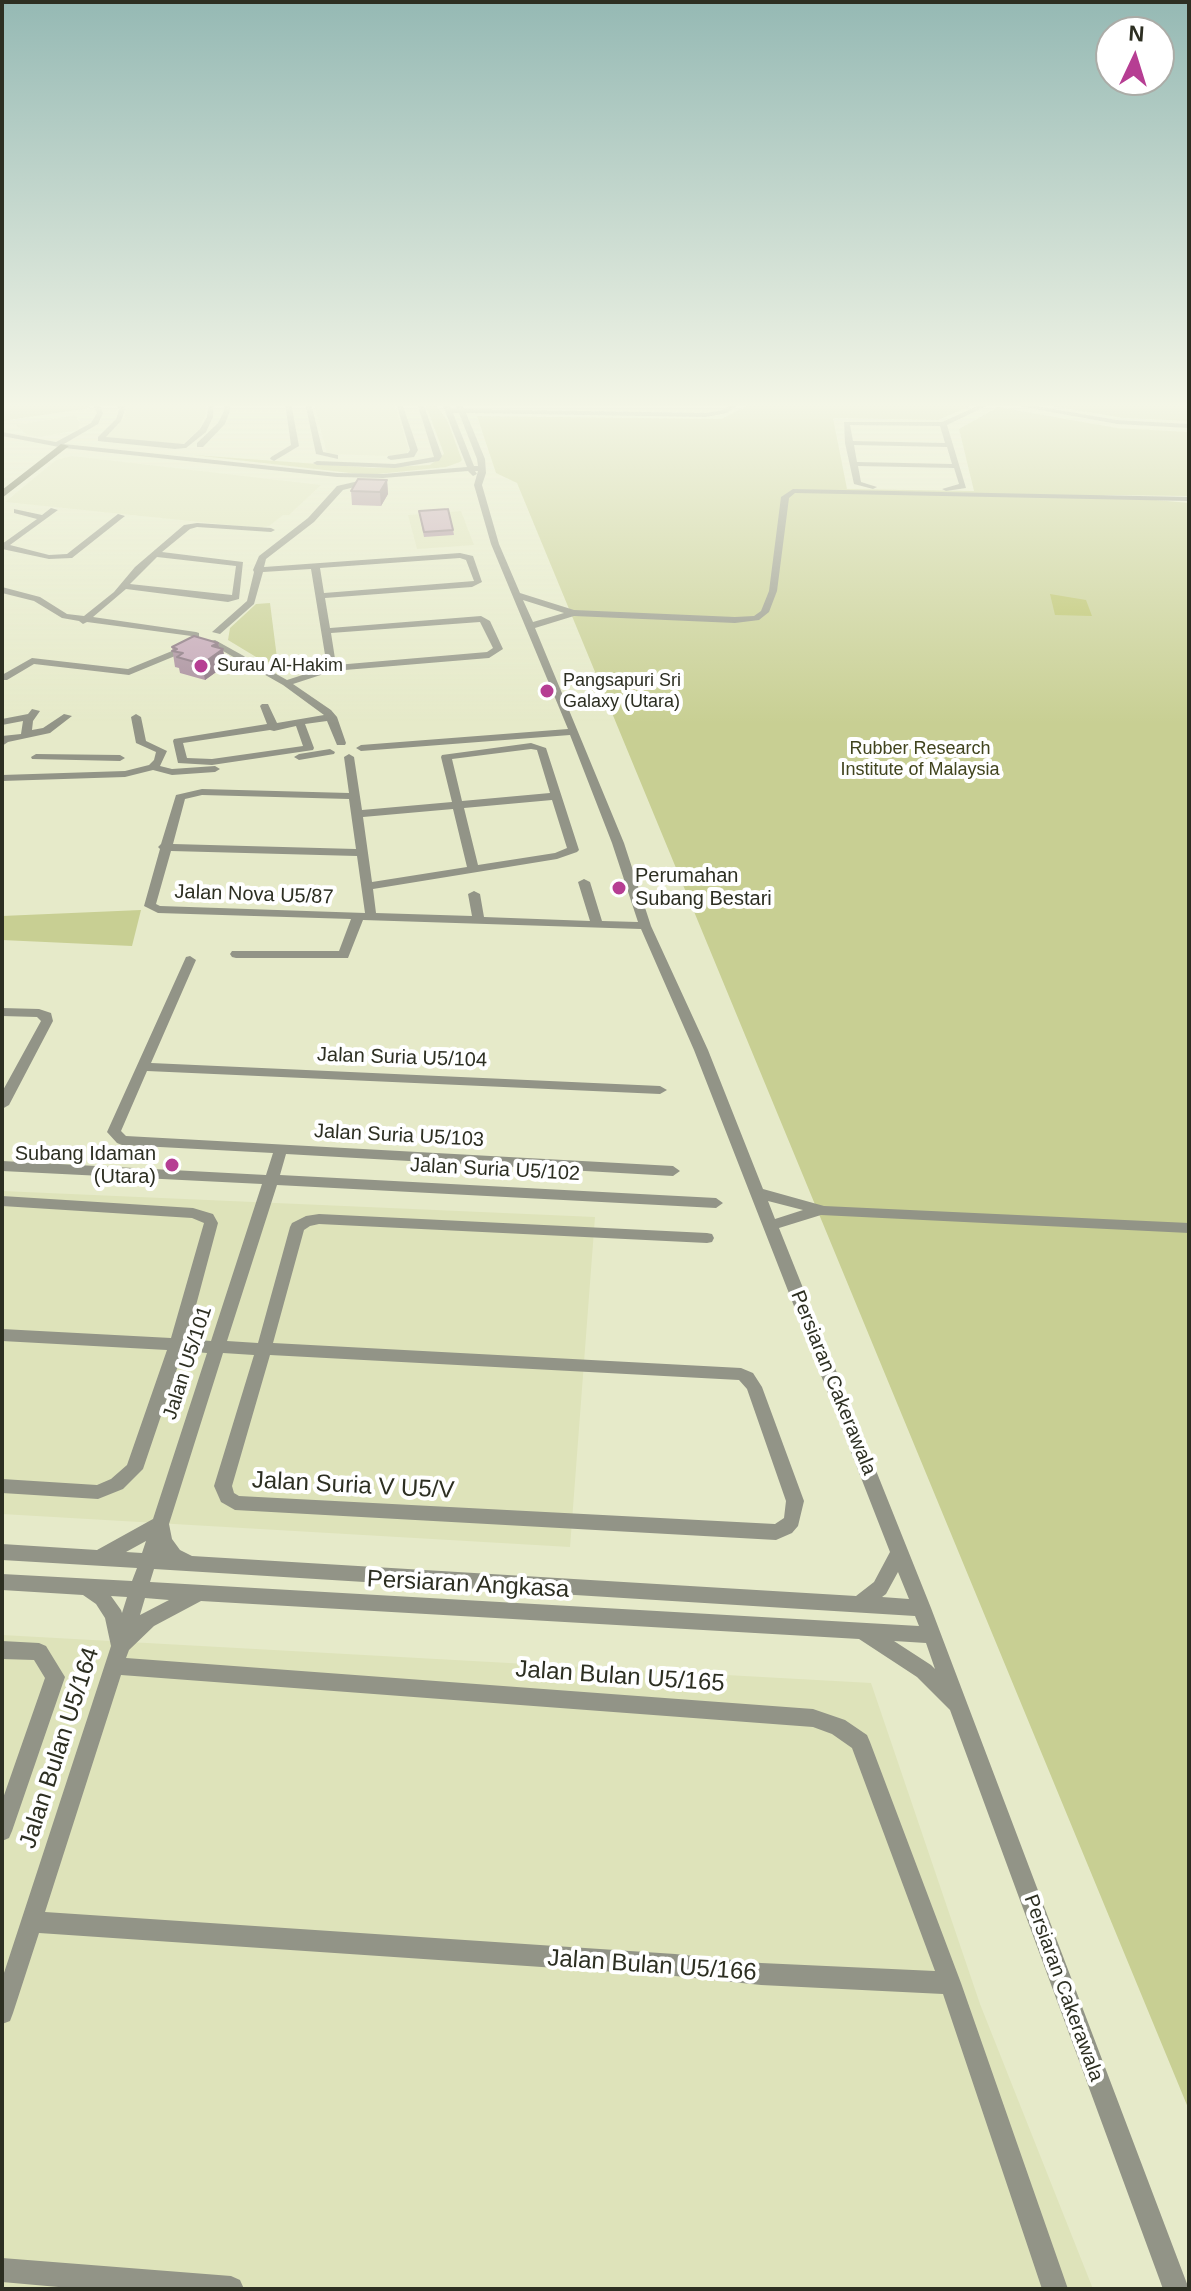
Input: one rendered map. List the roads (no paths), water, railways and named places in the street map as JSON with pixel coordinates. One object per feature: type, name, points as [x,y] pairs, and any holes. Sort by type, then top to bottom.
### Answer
[{"type":"street","points":[[3,547],[54,510]]},
{"type":"street","points":[[214,637],[251,602],[262,558],[320,510]]},
{"type":"street","name":"Persiaran Cakerawala","points":[[486,510],[495,544],[618,843],[645,926],[701,1050],[900,1551],[1176,2289]]},
{"type":"street","points":[[517,595],[573,613],[735,620],[761,616],[773,591],[783,510]]},
{"type":"street","points":[[17,511],[44,518]]},
{"type":"street","points":[[3,547],[49,557],[69,556],[121,516]]},
{"type":"street","points":[[83,621],[155,554],[193,525],[271,530]]},
{"type":"street","points":[[12,556],[23,551]]},
{"type":"street","points":[[124,586],[234,598],[240,564],[155,554]]},
{"type":"street","points":[[257,570],[460,555],[470,558],[478,578],[478,582],[469,585],[322,596]]},
{"type":"street","points":[[315,565],[332,668]]},
{"type":"street","points":[[2,590],[37,599],[65,616],[83,621],[198,638],[214,637],[286,683],[334,720],[341,743]]},
{"type":"street","points":[[531,626],[573,613]]},
{"type":"street","points":[[286,683],[332,668],[489,655],[498,649],[486,621],[481,619],[326,631]]},
{"type":"street","points":[[4,678],[32,661],[129,672],[198,638]]},
{"type":"street","points":[[265,706],[274,728]]},
{"type":"street","points":[[2,722],[32,714],[28,733]]},
{"type":"street","points":[[2,743],[4,739],[46,731],[67,716]]},
{"type":"street","points":[[136,717],[141,743],[162,751],[153,767]]},
{"type":"street","points":[[541,734],[569,718]]},
{"type":"street","points":[[302,727],[309,748],[212,762],[182,761],[178,741],[302,727],[334,720]]},
{"type":"street","points":[[330,752],[333,746],[341,743],[356,743],[361,748],[574,732]]},
{"type":"street","points":[[541,734],[580,746]]},
{"type":"street","points":[[367,886],[557,856],[573,850],[541,748],[531,746],[450,754],[446,757],[473,869]]},
{"type":"street","points":[[2,778],[125,774],[153,767],[184,772],[330,752],[339,757],[349,757],[361,748]]},
{"type":"street","points":[[36,757],[120,758]]},
{"type":"street","points":[[68,774],[78,757]]},
{"type":"street","points":[[236,954],[344,955],[365,916],[367,886],[349,757]]},
{"type":"street","name":"Jalan Nova U5/87","points":[[354,796],[188,794],[177,802],[149,904],[154,909],[645,926]]},
{"type":"street","points":[[357,814],[557,796]]},
{"type":"street","points":[[164,847],[362,853]]},
{"type":"street","points":[[584,882],[597,925]]},
{"type":"street","points":[[474,894],[479,921]]},
{"type":"street","points":[[142,1067],[190,960]]},
{"type":"street","points":[[2,1012],[39,1013],[46,1016],[47,1021],[2,1105]]},
{"type":"street","name":"Jalan Suria U5/104","points":[[142,1067],[660,1090]]},
{"type":"street","name":"Jalan Suria U5/103","points":[[142,1067],[114,1132],[122,1140],[673,1171]]},
{"type":"street","name":"Jalan U5/101","points":[[138,1590],[281,1149]]},
{"type":"street","name":"Jalan Suria U5/102","points":[[2,1166],[716,1203]]},
{"type":"street","points":[[758,1193],[824,1211],[1189,1228]]},
{"type":"street","points":[[2,1201],[193,1213],[208,1218],[211,1223],[177,1345],[134,1469],[117,1484],[98,1492],[2,1486]]},
{"type":"street","points":[[771,1225],[824,1211]]},
{"type":"street","points":[[2,1335],[264,1349],[297,1227],[319,1219],[707,1238]]},
{"type":"street","name":"Jalan Suria V U5/V","points":[[264,1349],[747,1377],[754,1387],[795,1501],[795,1512],[786,1528],[765,1533],[235,1503],[227,1497],[223,1486],[264,1349]]},
{"type":"street","points":[[100,1558],[160,1524],[164,1541],[174,1556],[203,1565]]},
{"type":"street","points":[[860,1604],[880,1588],[900,1551]]},
{"type":"street","name":"Persiaran Angkasa","points":[[2,1552],[922,1608]]},
{"type":"street","name":"Persiaran Angkasa","points":[[2,1582],[932,1635]]},
{"type":"street","points":[[88,1588],[102,1598],[114,1616],[117,1657]]},
{"type":"street","name":"Jalan Bulan U5/164","points":[[2,2013],[138,1590]]},
{"type":"street","points":[[117,1657],[147,1620],[198,1594]]},
{"type":"street","points":[[861,1631],[924,1671],[959,1706]]},
{"type":"street","points":[[2,1650],[39,1652],[55,1677],[2,1831]]},
{"type":"street","name":"Jalan Bulan U5/165","points":[[117,1657],[813,1718],[838,1727],[860,1742],[950,1983]]},
{"type":"street","name":"Jalan Bulan U5/166","points":[[31,1922],[675,1965],[761,1974],[950,1983]]},
{"type":"street","points":[[950,1983],[1055,2289]]},
{"type":"street","points":[[2,2270],[231,2289]]},
{"type":"place","name":"Surau Al-Hakim","points":[[201,666]]},
{"type":"place","name":"Pangsapuri Sri Galaxy (Utara)","points":[[547,691]]},
{"type":"place","name":"Perumahan Subang Bestari","points":[[619,888]]},
{"type":"place","name":"Subang Idaman (Utara)","points":[[172,1165]]},
{"type":"park label","name":"Rubber Research Institute of Malaysia","points":[[920,759]]}]
